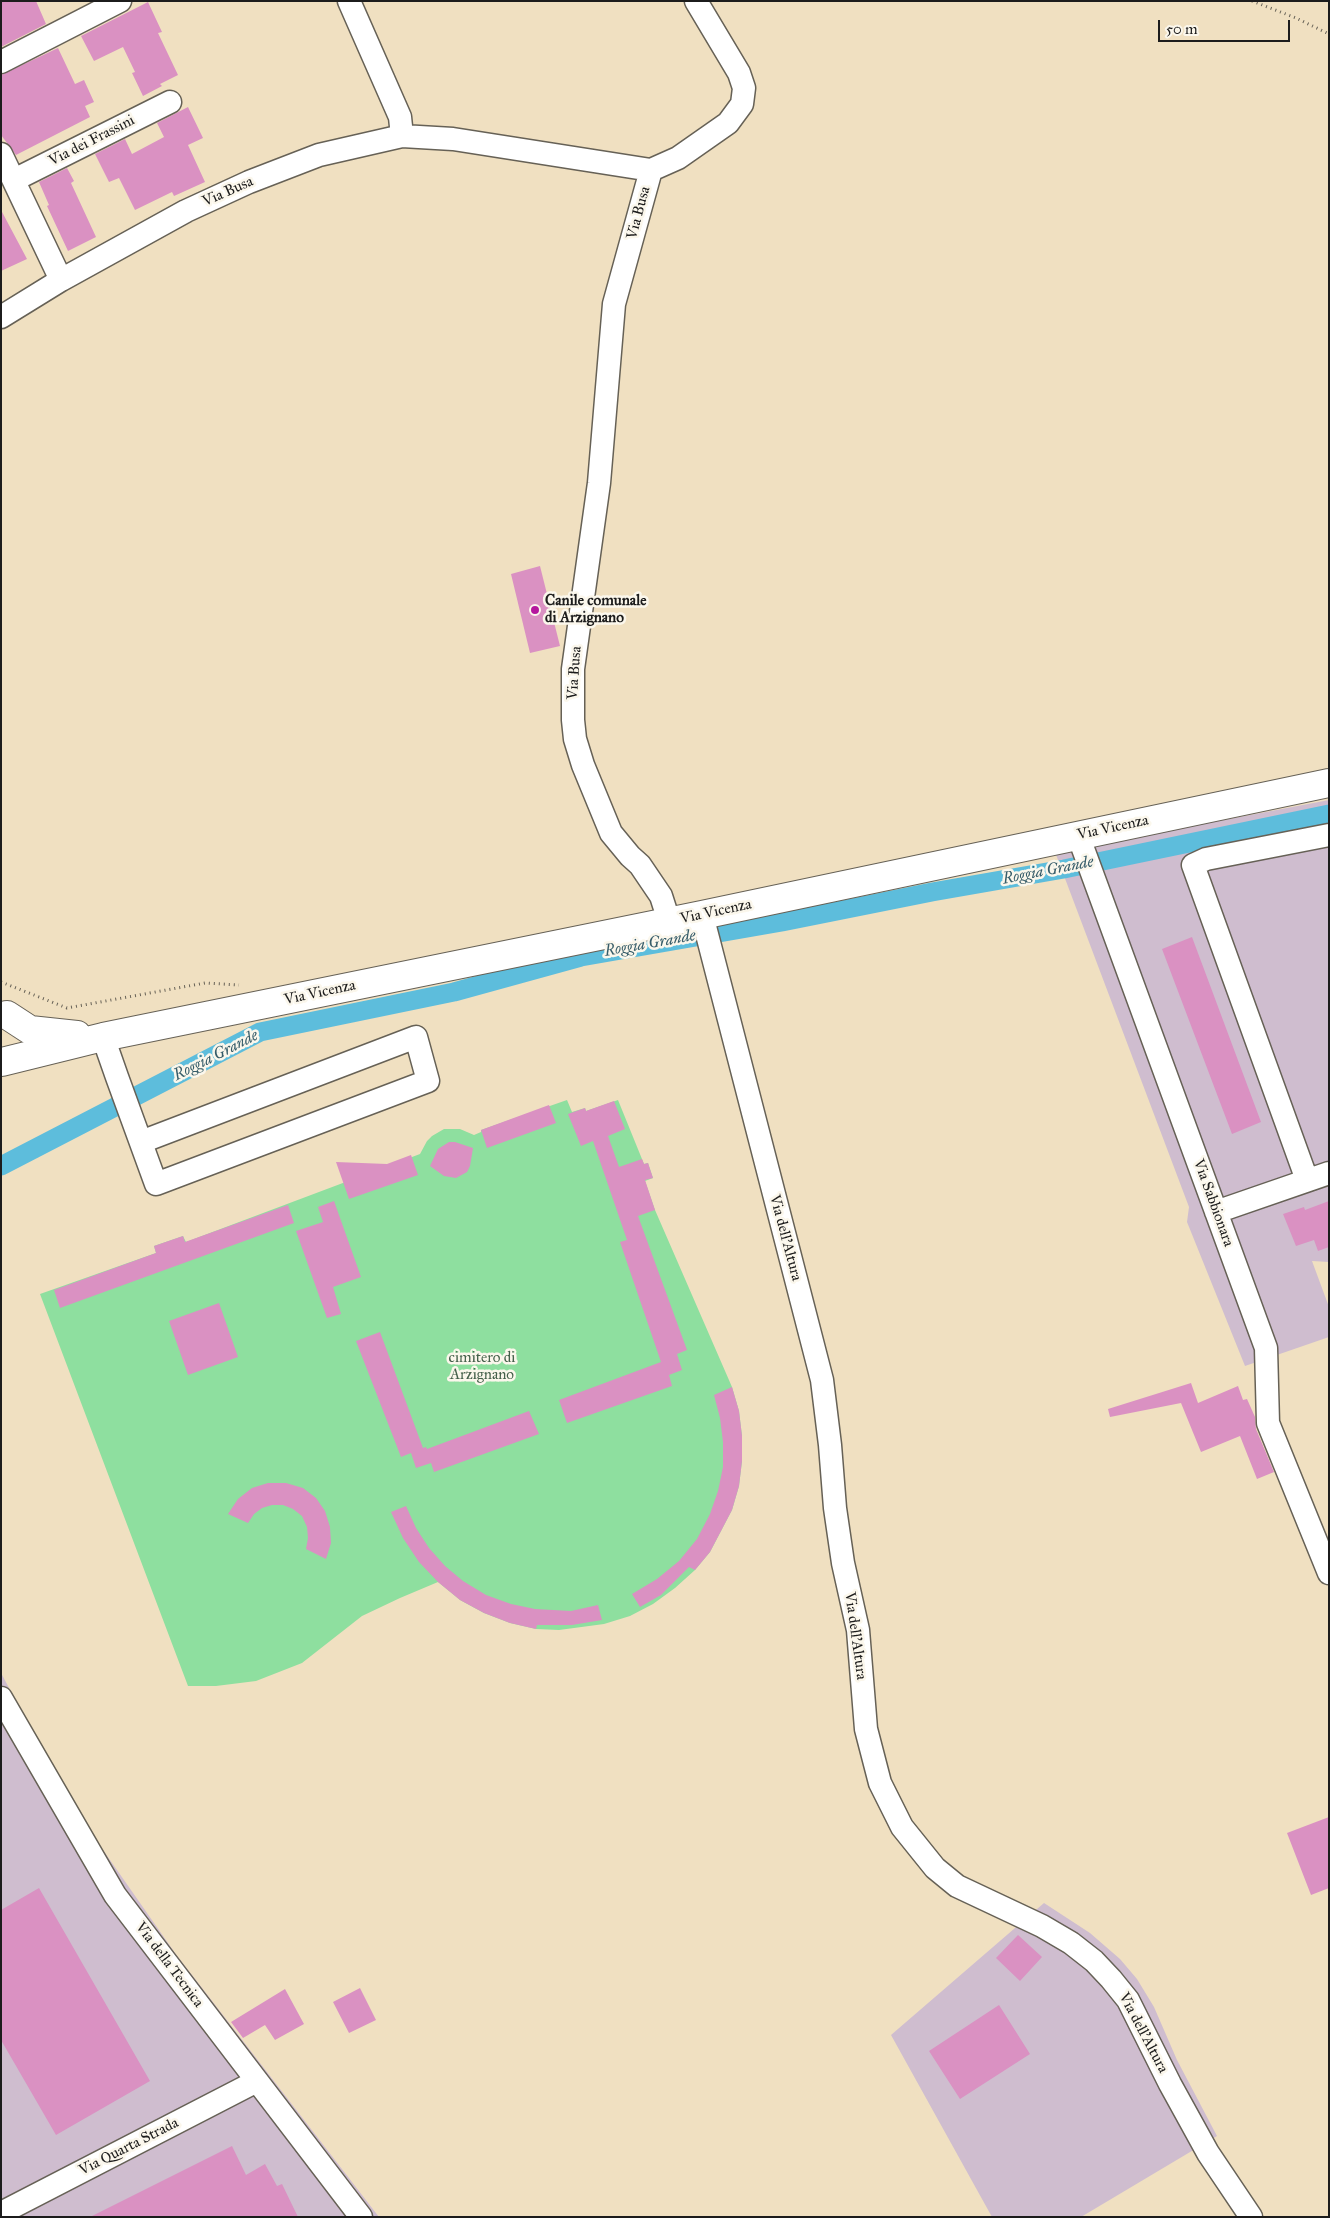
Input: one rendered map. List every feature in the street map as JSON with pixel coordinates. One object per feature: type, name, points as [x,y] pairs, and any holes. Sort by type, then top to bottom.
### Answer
[{"type":"main road","name":"Via Vicenza","points":[[2,1062],[103,1037],[702,915],[1329,783]]},
{"type":"main road","name":"Via Vicenza","points":[[4,1010],[30,1030],[103,1037]]},
{"type":"main road","name":"Via Vicenza","points":[[2,1062],[10,1039],[4,1010]]},
{"type":"street","points":[[1,62],[120,1]]},
{"type":"street","points":[[349,1],[400,117],[402,136]]},
{"type":"street","points":[[651,170],[678,158],[728,123],[742,104],[744,88],[739,72],[696,1]]},
{"type":"street","name":"Via dei Frassini","points":[[14,180],[170,102]]},
{"type":"street","name":"Via Busa","points":[[1,317],[61,280],[186,211],[249,182],[319,155],[402,136],[453,139],[651,170],[614,304],[599,483],[573,669],[573,720],[583,765],[611,833],[640,865],[661,896],[669,921]]},
{"type":"street","points":[[1,154],[61,280]]},
{"type":"street","name":"Via Sabbionara","points":[[1078,835],[1266,1348],[1268,1423],[1329,1574]]},
{"type":"street","points":[[1307,1180],[1193,866],[1206,859],[1329,835]]},
{"type":"street","name":"Via dell'Altura","points":[[702,915],[822,1380],[830,1445],[834,1508],[843,1563],[858,1630],[866,1729],[880,1783],[902,1827],[935,1868],[957,1886],[1042,1926],[1071,1943],[1094,1961],[1111,1978],[1128,2000],[1170,2084],[1208,2153],[1251,2217]]},
{"type":"street","points":[[103,1037],[140,1142],[156,1184],[428,1081],[416,1037],[140,1142]]},
{"type":"street","points":[[1216,1212],[1329,1173]]},
{"type":"street","name":"Via della Tecnica","points":[[3,1706],[115,1895],[361,2217]]},
{"type":"street","name":"Via Quarta Strada","points":[[1,2213],[257,2081]]},
{"type":"path","points":[[1252,1],[1296,18],[1329,34]]},
{"type":"path","points":[[1,982],[67,1008],[205,983],[239,985]]},
{"type":"shaded area","points":[[1329,800],[1329,1262],[1312,1261],[1329,1307],[1329,1337],[1245,1366],[1187,1222],[1189,1207],[1055,852]]},
{"type":"shaded area","points":[[1,1673],[68,1797],[96,1840],[175,1953],[379,2217],[1,2217]]},
{"type":"shaded area","points":[[1044,1903],[1090,1933],[1120,1959],[1137,1979],[1154,2007],[1177,2060],[1217,2136],[1081,2217],[992,2217],[891,2035]]},
{"type":"green space","name":"cimitero di Arzignano","points":[[567,1100],[572,1112],[585,1108],[586,1111],[618,1100],[644,1164],[648,1163],[653,1178],[645,1181],[655,1210],[732,1387],[739,1411],[742,1436],[739,1486],[732,1510],[710,1552],[695,1570],[653,1604],[630,1616],[604,1624],[559,1630],[536,1629],[510,1623],[484,1613],[460,1600],[438,1582],[362,1616],[302,1663],[256,1681],[216,1686],[188,1686],[40,1294],[156,1253],[154,1246],[183,1236],[186,1242],[420,1154],[427,1141],[444,1129],[460,1129],[474,1135],[481,1132],[481,1130]]},
{"type":"building","points":[[1,1],[36,1],[46,24],[1,47]]},
{"type":"building","points":[[148,2],[162,32],[158,33],[178,75],[160,84],[162,86],[143,96],[132,73],[135,72],[123,47],[94,61],[81,36]]},
{"type":"building","points":[[58,48],[75,84],[84,80],[94,102],[85,106],[90,117],[16,155],[1,135],[1,75]]},
{"type":"building","points":[[188,107],[203,138],[188,145],[205,182],[174,196],[172,192],[135,210],[119,178],[109,182],[95,154],[125,139],[132,154],[164,137],[157,123]]},
{"type":"building","points":[[67,168],[74,181],[71,183],[96,237],[68,251],[47,206],[49,205],[39,182]]},
{"type":"building","points":[[1,210],[27,259],[1,271]]},
{"type":"building","name":"Canile comunale di Arzignano","points":[[540,566],[560,646],[530,653],[511,574]]},
{"type":"building","points":[[1192,937],[1261,1122],[1232,1134],[1162,949]]},
{"type":"building","points":[[614,1101],[625,1129],[608,1136],[619,1167],[642,1159],[644,1164],[648,1163],[653,1178],[645,1180],[655,1210],[638,1216],[687,1350],[677,1354],[682,1370],[669,1375],[672,1386],[567,1423],[559,1400],[661,1362],[620,1242],[627,1240],[593,1141],[581,1146],[568,1114],[585,1108],[586,1111]]},
{"type":"building","points":[[549,1105],[556,1123],[487,1148],[481,1130]]},
{"type":"building","points":[[449,1142],[473,1148],[467,1172],[456,1178],[444,1176],[430,1166],[438,1149]]},
{"type":"building","points":[[411,1155],[418,1175],[349,1199],[336,1162],[387,1164]]},
{"type":"building","points":[[334,1201],[361,1277],[333,1287],[341,1314],[327,1318],[296,1231],[323,1222],[318,1207]]},
{"type":"building","points":[[1329,1201],[1329,1247],[1318,1251],[1314,1240],[1296,1246],[1283,1214],[1304,1207],[1305,1210]]},
{"type":"building","points":[[288,1205],[294,1223],[60,1308],[54,1290],[156,1253],[154,1246],[183,1236],[185,1242]]},
{"type":"building","points":[[219,1303],[238,1357],[188,1375],[169,1321]]},
{"type":"building","points":[[380,1332],[423,1448],[426,1447],[427,1449],[529,1411],[539,1434],[434,1472],[431,1463],[416,1468],[411,1453],[401,1457],[356,1341]]},
{"type":"building","points":[[1191,1383],[1198,1403],[1238,1386],[1243,1400],[1247,1399],[1255,1417],[1256,1429],[1274,1472],[1257,1479],[1240,1436],[1201,1452],[1181,1403],[1110,1417],[1108,1409]]},
{"type":"building","points":[[732,1387],[739,1411],[742,1461],[739,1486],[732,1510],[710,1552],[695,1570],[689,1567],[661,1595],[640,1607],[632,1594],[657,1579],[679,1561],[697,1539],[710,1514],[718,1491],[723,1467],[723,1442],[720,1418],[714,1395]]},
{"type":"building","points":[[268,1483],[286,1483],[303,1488],[316,1498],[325,1511],[330,1527],[331,1543],[326,1559],[306,1549],[307,1527],[302,1516],[293,1509],[283,1505],[272,1505],[262,1508],[254,1514],[248,1523],[228,1514],[238,1499],[252,1488]]},
{"type":"building","points":[[406,1506],[416,1528],[429,1548],[445,1566],[463,1581],[486,1595],[511,1604],[535,1609],[571,1611],[598,1605],[602,1620],[572,1625],[537,1625],[536,1629],[510,1623],[484,1613],[460,1600],[438,1582],[419,1562],[403,1538],[391,1512]]},
{"type":"building","points":[[1329,1817],[1329,1888],[1311,1895],[1287,1833]]},
{"type":"building","points":[[39,1888],[150,2081],[56,2135],[1,2040],[1,1910]]},
{"type":"building","points":[[1018,1935],[1042,1957],[1020,1981],[996,1958]]},
{"type":"building","points":[[360,1988],[376,2020],[349,2033],[333,2002]]},
{"type":"building","points":[[285,1989],[304,2024],[275,2040],[265,2025],[243,2038],[231,2022]]},
{"type":"building","points":[[999,2005],[1030,2054],[960,2099],[929,2051]]},
{"type":"building","points":[[232,2146],[246,2175],[265,2164],[277,2186],[282,2184],[298,2217],[90,2217]]},
{"type":"waterway","name":"Roggia Grande","points":[[1,1166],[260,1032],[454,992],[581,957],[782,922],[932,892],[1064,869],[1329,814]]},
{"type":"place","name":"Canile comunale di Arzignano","points":[[535,610]]}]
